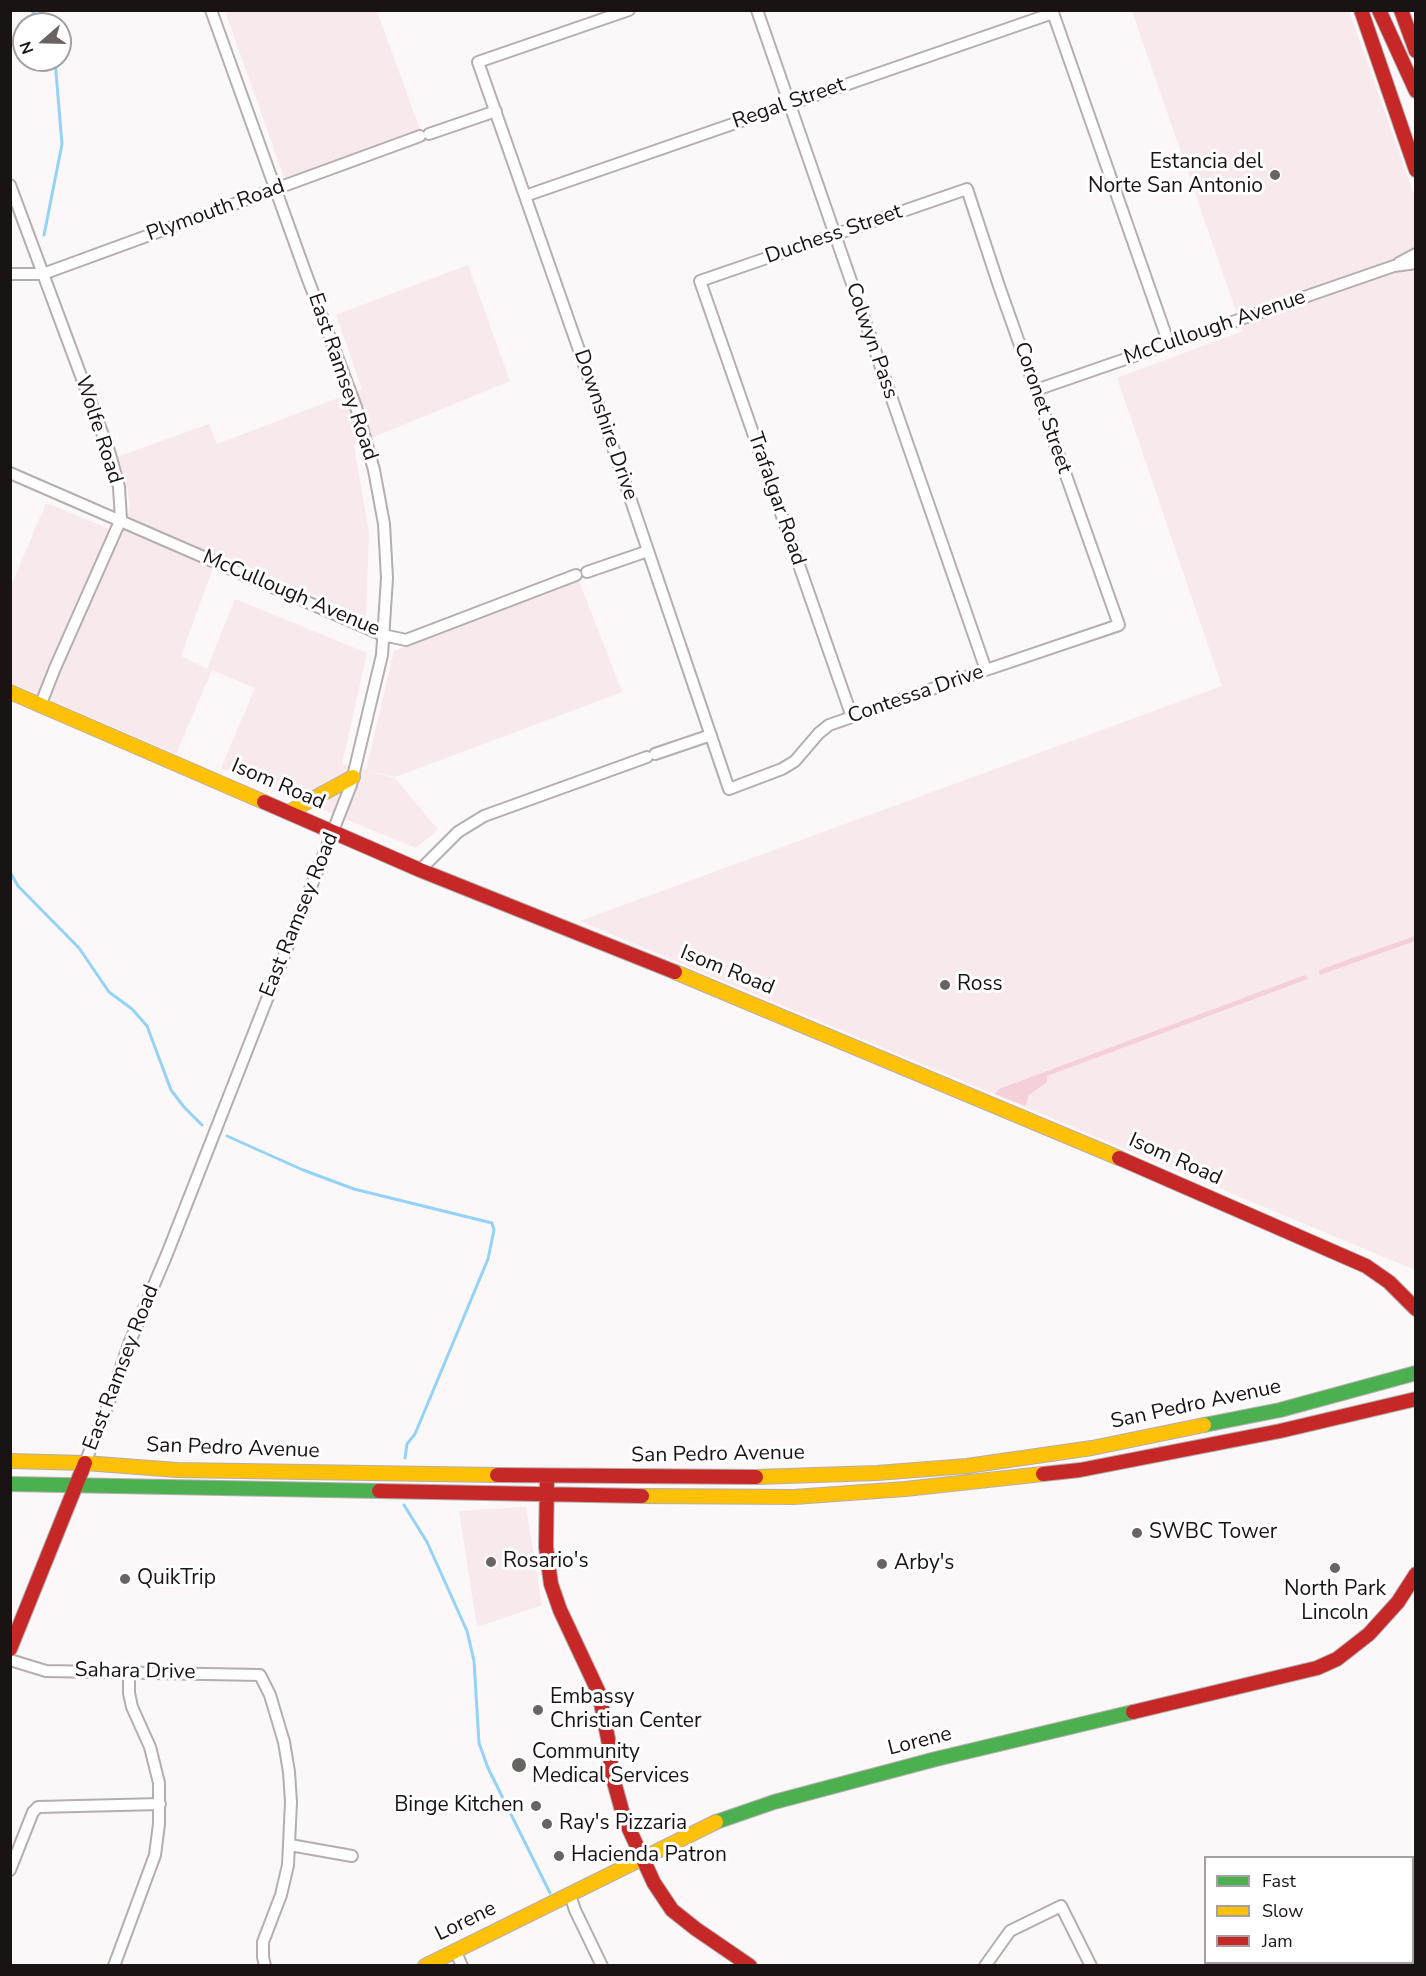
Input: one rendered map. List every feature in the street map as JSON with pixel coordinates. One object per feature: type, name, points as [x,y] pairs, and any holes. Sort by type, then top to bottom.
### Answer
[{"type":"main road","points":[[1361,10],[1416,170]]},
{"type":"main road","points":[[1379,10],[1416,91]]},
{"type":"main road","points":[[1401,10],[1416,51]]},
{"type":"main road","name":"Isom Road","points":[[10,692],[420,870],[710,986],[1154,1173],[1366,1266],[1389,1282],[1416,1309]]},
{"type":"main road","points":[[289,812],[353,777]]},
{"type":"main road","name":"San Pedro Avenue","points":[[10,1461],[85,1462],[163,1469],[741,1479],[877,1473],[967,1466],[1092,1448],[1280,1410],[1416,1373]]},
{"type":"main road","name":"San Pedro Avenue","points":[[10,1484],[740,1498],[794,1497],[969,1483],[1095,1467],[1280,1431],[1416,1399]]},
{"type":"main road","points":[[1122,1442],[1125,1462]]},
{"type":"main road","points":[[1092,1448],[1095,1467]]},
{"type":"main road","points":[[10,1649],[78,1485],[85,1462]]},
{"type":"main road","points":[[302,1472],[302,1489]]},
{"type":"main road","points":[[547,1476],[546,1547],[551,1584],[560,1610],[599,1693],[616,1793],[624,1818],[654,1883],[672,1910],[750,1965]]},
{"type":"main road","name":"Lorene","points":[[425,1965],[712,1823],[774,1802],[936,1759],[1317,1668],[1336,1659],[1369,1634],[1398,1602],[1416,1574]]},
{"type":"street","name":"East Ramsey Road","points":[[85,1462],[136,1325],[167,1254],[353,777],[382,655],[387,578],[384,524],[374,470],[356,407],[211,10]]},
{"type":"street","points":[[609,14],[629,10]]},
{"type":"street","name":"Colwyn Pass","points":[[757,10],[986,670]]},
{"type":"street","points":[[1052,12],[1169,344]]},
{"type":"street","name":"Regal Street","points":[[525,196],[1052,12]]},
{"type":"street","name":"Downshire Drive","points":[[609,14],[478,62],[729,789]]},
{"type":"street","name":"Plymouth Road","points":[[10,274],[43,274],[276,188],[496,111]]},
{"type":"street","name":"Wolfe Road","points":[[10,185],[110,454],[119,488],[121,519],[40,706]]},
{"type":"street","name":"Duchess Street","points":[[700,281],[968,189]]},
{"type":"street","name":"Coronet Street","points":[[968,189],[999,286],[1119,625]]},
{"type":"street","name":"McCullough Avenue","points":[[1036,390],[1394,266],[1416,254]]},
{"type":"street","name":"McCullough Avenue","points":[[1394,266],[1416,263]]},
{"type":"street","name":"Trafalgar Road","points":[[700,281],[852,717]]},
{"type":"street","name":"McCullough Avenue","points":[[10,473],[121,519],[383,635],[406,640],[648,551]]},
{"type":"street","name":"Contessa Drive","points":[[729,789],[782,769],[795,761],[829,725],[1119,625]]},
{"type":"street","points":[[420,870],[458,832],[484,816],[711,735]]},
{"type":"street","name":"Sahara Drive","points":[[10,1660],[46,1671],[261,1675],[270,1695],[284,1742],[291,1802],[290,1845]]},
{"type":"street","points":[[114,1965],[155,1855],[160,1804],[156,1765],[132,1707],[129,1672]]},
{"type":"street","points":[[10,1870],[33,1812],[38,1807],[160,1804]]},
{"type":"street","points":[[266,1965],[263,1957],[263,1942],[281,1895],[290,1845],[352,1856]]},
{"type":"street","points":[[570,1895],[602,1965]]},
{"type":"street","points":[[985,1965],[1010,1931],[1062,1906],[1091,1965]]},
{"type":"street","points":[[455,1950],[462,1965]]},
{"type":"shaded area","points":[[225,11],[377,11],[420,130],[285,180]]},
{"type":"shaded area","points":[[1132,11],[1349,11],[1416,200],[1415,1270],[580,921],[1222,686],[1117,378],[1243,331]]},
{"type":"shaded area","points":[[468,265],[510,381],[354,445],[369,533],[366,617],[218,554],[181,656],[207,669],[235,599],[367,653],[342,764],[395,778],[438,830],[416,848],[221,768],[255,688],[212,670],[176,754],[11,683],[11,586],[46,503],[122,534],[130,507],[127,487],[117,457],[209,424],[217,444],[362,389],[336,315]]},
{"type":"shaded area","points":[[579,581],[622,692],[395,777],[366,770],[394,651]]},
{"type":"shaded area","points":[[1415,936],[1415,941],[1320,975],[1319,970]]},
{"type":"shaded area","points":[[1305,975],[1308,979],[1047,1076],[1047,1082],[1029,1095],[1025,1106],[995,1094],[999,1089]]},
{"type":"shaded area","points":[[526,1507],[542,1605],[477,1627],[459,1511]]},
{"type":"waterway","points":[[44,235],[62,144],[56,72]]},
{"type":"waterway","points":[[10,872],[18,886],[79,948],[109,992],[132,1009],[147,1026],[171,1090],[202,1125]]},
{"type":"waterway","points":[[227,1136],[303,1170],[354,1189],[492,1223],[494,1230],[488,1259],[415,1434],[407,1444],[405,1458]]},
{"type":"waterway","points":[[404,1505],[427,1542],[467,1631],[474,1661],[479,1743],[488,1768],[550,1893]]},
{"type":"traffic: fast","points":[[1204,1425],[1280,1410],[1416,1373]]},
{"type":"traffic: fast","points":[[10,1484],[379,1491]]},
{"type":"traffic: fast","points":[[716,1822],[774,1802],[936,1759],[1133,1712]]},
{"type":"traffic: slow","points":[[10,692],[264,802]]},
{"type":"traffic: slow","points":[[289,812],[353,777]]},
{"type":"traffic: slow","points":[[675,972],[1119,1158]]},
{"type":"traffic: slow","points":[[756,1477],[877,1473],[967,1466],[1092,1448],[1204,1425]]},
{"type":"traffic: slow","points":[[10,1461],[85,1463],[177,1470],[497,1475]]},
{"type":"traffic: slow","points":[[642,1496],[794,1497],[905,1489],[1043,1474]]},
{"type":"traffic: slow","points":[[425,1966],[716,1822]]},
{"type":"traffic: jam","points":[[1361,10],[1416,170]]},
{"type":"traffic: jam","points":[[1379,10],[1416,91]]},
{"type":"traffic: jam","points":[[1401,10],[1416,51]]},
{"type":"traffic: jam","points":[[264,802],[420,870],[675,972]]},
{"type":"traffic: jam","points":[[1119,1158],[1366,1266],[1389,1282],[1416,1309]]},
{"type":"traffic: jam","points":[[1043,1474],[1080,1470],[1280,1431],[1416,1399]]},
{"type":"traffic: jam","points":[[10,1649],[85,1463]]},
{"type":"traffic: jam","points":[[497,1475],[756,1477]]},
{"type":"traffic: jam","points":[[547,1476],[546,1547],[551,1584],[560,1610],[599,1693],[610,1749],[611,1771],[624,1818],[654,1883],[672,1910],[750,1966]]},
{"type":"traffic: jam","points":[[379,1491],[642,1496]]},
{"type":"traffic: jam","points":[[1133,1712],[1317,1668],[1337,1659],[1369,1634],[1398,1602],[1416,1574]]},
{"type":"place","name":"Estancia del Norte San Antonio","points":[[1275,175]]},
{"type":"place","name":"Ross","points":[[945,985]]},
{"type":"place","name":"SWBC Tower","points":[[1137,1533]]},
{"type":"place","name":"Rosario's","points":[[491,1562]]},
{"type":"place","name":"Arby's","points":[[882,1564]]},
{"type":"place","name":"North Park Lincoln","points":[[1335,1568]]},
{"type":"place","name":"QuikTrip","points":[[125,1579]]},
{"type":"place","name":"Embassy Christian Center","points":[[538,1710]]},
{"type":"place","name":"Community Medical Services","points":[[519,1765]]},
{"type":"place","name":"Binge Kitchen","points":[[536,1806]]},
{"type":"place","name":"Ray's Pizzaria","points":[[547,1824]]},
{"type":"place","name":"Hacienda Patron","points":[[559,1856]]}]
